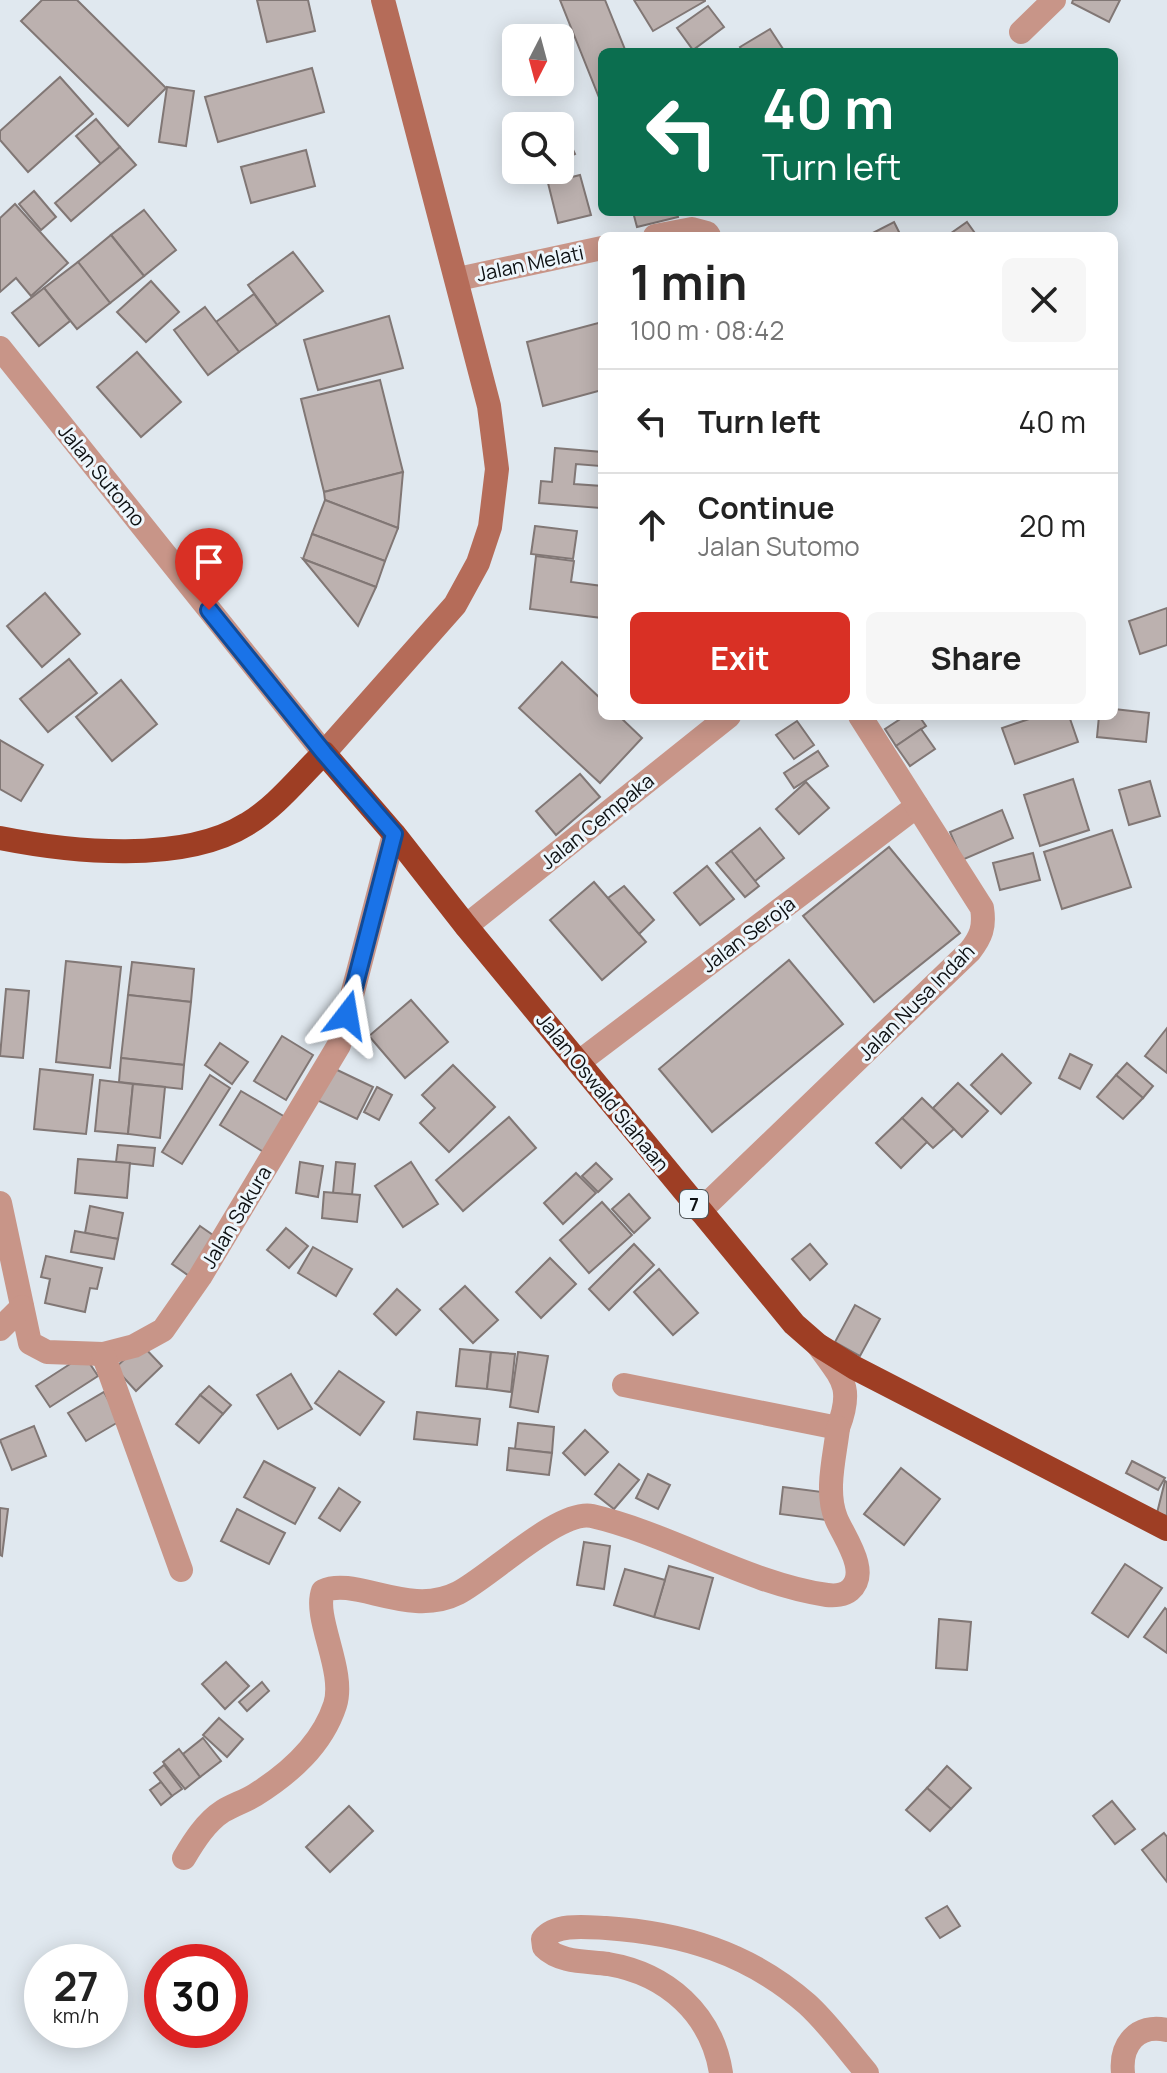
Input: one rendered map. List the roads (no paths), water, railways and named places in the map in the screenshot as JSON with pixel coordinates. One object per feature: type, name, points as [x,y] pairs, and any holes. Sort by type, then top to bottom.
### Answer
[{"type":"highway","name":"Jalan Oswald Siahaan","points":[[324,753],[394,834],[466,926],[794,1324],[818,1345],[855,1368],[1167,1529]]},
{"type":"highway","points":[[0,838],[77,849],[126,851],[174,848],[213,839],[247,825],[324,753]]},
{"type":"main road","points":[[324,753],[455,605],[478,563],[490,527],[497,469],[489,406],[383,0]]},
{"type":"street","points":[[1021,32],[1054,0]]},
{"type":"street","points":[[676,232],[692,229],[703,232]]},
{"type":"street","name":"Jalan Melati","points":[[458,279],[598,249]]},
{"type":"street","name":"Jalan Sutomo","points":[[0,348],[324,753]]},
{"type":"street","name":"Jalan Cempaka","points":[[466,926],[724,720]]},
{"type":"street","name":"Jalan Nusa Indah","points":[[700,1211],[980,938],[984,922],[982,908],[863,720]]},
{"type":"street","name":"Jalan Seroja","points":[[579,1062],[917,806]]},
{"type":"street","name":"Jalan Sakura","points":[[0,1203],[30,1343],[47,1352],[103,1354],[134,1346],[163,1330],[200,1277],[339,1045],[394,834]]},
{"type":"street","points":[[0,1329],[22,1307]]},
{"type":"street","points":[[184,1858],[197,1836],[221,1812],[255,1795],[295,1766],[320,1738],[336,1703],[337,1677],[321,1606],[323,1591],[340,1588],[426,1603],[456,1594],[558,1523],[572,1516],[588,1515],[637,1529],[785,1585],[830,1596],[851,1590],[857,1580],[857,1568],[832,1505],[831,1490],[838,1428],[846,1407],[846,1385],[818,1345]]},
{"type":"street","points":[[103,1354],[181,1570]]},
{"type":"street","points":[[624,1385],[838,1428]]},
{"type":"street","points":[[721,2073],[708,2029],[680,1995],[655,1979],[613,1965],[560,1957],[544,1947],[543,1939],[549,1932],[560,1928],[645,1931],[673,1935],[740,1959],[775,1979],[809,2006],[867,2073]]},
{"type":"street","points":[[1123,2073],[1125,2046],[1135,2036],[1148,2029],[1167,2030]]}]
